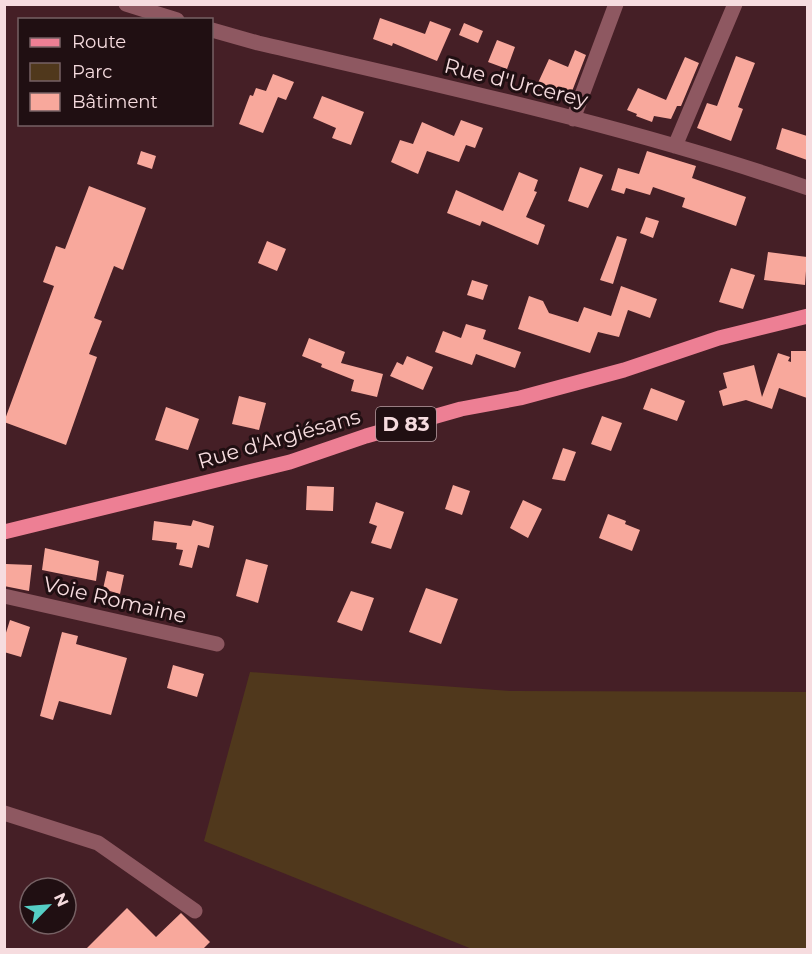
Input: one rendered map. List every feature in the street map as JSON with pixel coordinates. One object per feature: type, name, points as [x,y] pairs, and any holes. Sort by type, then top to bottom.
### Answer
[{"type":"main road","name":"Rue d'Argiésans","points":[[4,532],[290,462],[366,436],[460,409],[520,398],[624,370],[719,338],[807,316]]},
{"type":"street","points":[[126,4],[171,18]]},
{"type":"street","points":[[573,119],[616,4]]},
{"type":"street","points":[[675,146],[735,4]]},
{"type":"street","name":"Rue d'Urcerey","points":[[213,30],[675,146],[807,188]]},
{"type":"street","name":"Voie Romaine","points":[[4,596],[217,644]]},
{"type":"street","points":[[4,813],[98,843],[195,911]]},
{"type":"green space","points":[[250,672],[510,691],[807,692],[807,949],[472,949],[204,841]]},
{"type":"building","points":[[380,18],[425,34],[430,21],[451,29],[437,61],[393,43],[392,46],[373,39]]},
{"type":"building","points":[[464,23],[483,31],[478,43],[459,35]]},
{"type":"building","points":[[497,40],[515,47],[507,69],[488,62]]},
{"type":"building","points":[[575,50],[586,55],[571,94],[567,92],[565,95],[537,85],[549,59],[568,67]]},
{"type":"building","points":[[736,56],[755,63],[738,107],[743,109],[731,141],[697,128],[707,103],[717,106]]},
{"type":"building","points":[[685,57],[699,63],[681,106],[677,106],[671,119],[654,116],[652,122],[627,110],[638,88],[666,100]]},
{"type":"building","points":[[273,74],[294,82],[286,100],[278,97],[263,133],[239,124],[250,95],[253,96],[256,88],[266,91]]},
{"type":"building","points":[[322,96],[364,112],[351,145],[332,138],[336,128],[313,118]]},
{"type":"building","points":[[461,120],[483,128],[475,148],[466,145],[459,162],[427,151],[418,174],[391,162],[400,140],[413,144],[422,122],[454,136]]},
{"type":"building","points":[[782,128],[807,136],[807,160],[776,149]]},
{"type":"building","points":[[141,151],[156,156],[152,169],[137,164]]},
{"type":"building","points":[[647,151],[696,166],[692,178],[746,197],[736,226],[682,207],[685,198],[653,187],[650,195],[626,188],[624,194],[611,190],[618,168],[639,174]]},
{"type":"building","points":[[580,167],[603,175],[588,208],[568,201]]},
{"type":"building","points":[[519,172],[538,180],[534,191],[537,192],[526,217],[545,225],[538,245],[482,221],[480,226],[447,213],[456,190],[503,211]]},
{"type":"building","points":[[89,186],[146,208],[123,270],[114,266],[94,318],[102,321],[89,354],[97,357],[66,445],[4,422],[54,286],[43,282],[56,246],[65,249]]},
{"type":"building","points":[[646,217],[659,221],[653,238],[640,233]]},
{"type":"building","points":[[617,236],[627,239],[613,284],[600,280]]},
{"type":"building","points":[[267,241],[286,249],[277,271],[258,263]]},
{"type":"building","points":[[768,252],[807,257],[805,285],[764,280]]},
{"type":"building","points":[[731,268],[755,275],[743,309],[719,302]]},
{"type":"building","points":[[472,280],[488,285],[483,300],[467,295]]},
{"type":"building","points":[[621,286],[657,299],[650,318],[628,310],[619,337],[598,332],[590,353],[518,329],[529,296],[543,301],[549,313],[578,322],[584,307],[611,316]]},
{"type":"building","points":[[466,324],[486,330],[483,339],[521,352],[515,368],[476,354],[472,365],[435,352],[443,331],[461,338]]},
{"type":"building","points":[[309,338],[345,352],[341,363],[383,374],[377,397],[351,391],[354,380],[321,367],[322,364],[302,356]]},
{"type":"building","points":[[791,351],[807,351],[807,398],[779,388],[772,409],[746,400],[723,406],[719,391],[727,388],[723,373],[754,365],[762,397],[778,353],[790,357],[788,361],[791,362]]},
{"type":"building","points":[[407,356],[433,367],[423,390],[390,376],[397,362],[403,365]]},
{"type":"building","points":[[651,388],[685,401],[677,421],[643,409]]},
{"type":"building","points":[[239,396],[266,403],[259,430],[232,424]]},
{"type":"building","points":[[166,407],[199,419],[188,450],[155,440]]},
{"type":"building","points":[[602,416],[622,423],[611,451],[591,444]]},
{"type":"building","points":[[563,448],[576,452],[565,481],[552,479]]},
{"type":"building","points":[[453,485],[470,491],[462,515],[445,509]]},
{"type":"building","points":[[307,486],[334,487],[333,511],[306,510]]},
{"type":"building","points":[[523,500],[542,509],[528,538],[510,528]]},
{"type":"building","points":[[376,502],[404,512],[391,549],[371,543],[377,526],[369,523]]},
{"type":"building","points":[[608,514],[640,530],[632,551],[599,538]]},
{"type":"building","points":[[193,520],[214,526],[209,548],[198,545],[192,568],[179,565],[183,550],[176,549],[177,543],[152,540],[154,521],[191,526]]},
{"type":"building","points":[[45,548],[99,561],[96,581],[42,570]]},
{"type":"building","points":[[246,559],[268,565],[258,603],[236,596]]},
{"type":"building","points":[[6,564],[32,565],[29,591],[4,586]]},
{"type":"building","points":[[107,571],[124,575],[120,594],[103,589]]},
{"type":"building","points":[[426,588],[458,599],[441,644],[409,632]]},
{"type":"building","points":[[351,591],[374,598],[362,631],[337,622]]},
{"type":"building","points":[[10,620],[30,627],[21,657],[4,652],[4,639]]},
{"type":"building","points":[[62,632],[78,636],[76,644],[127,658],[111,715],[59,701],[53,720],[40,716]]},
{"type":"building","points":[[173,665],[204,674],[197,697],[167,688]]},
{"type":"building","points":[[127,908],[156,937],[181,913],[210,942],[202,950],[85,950]]}]
